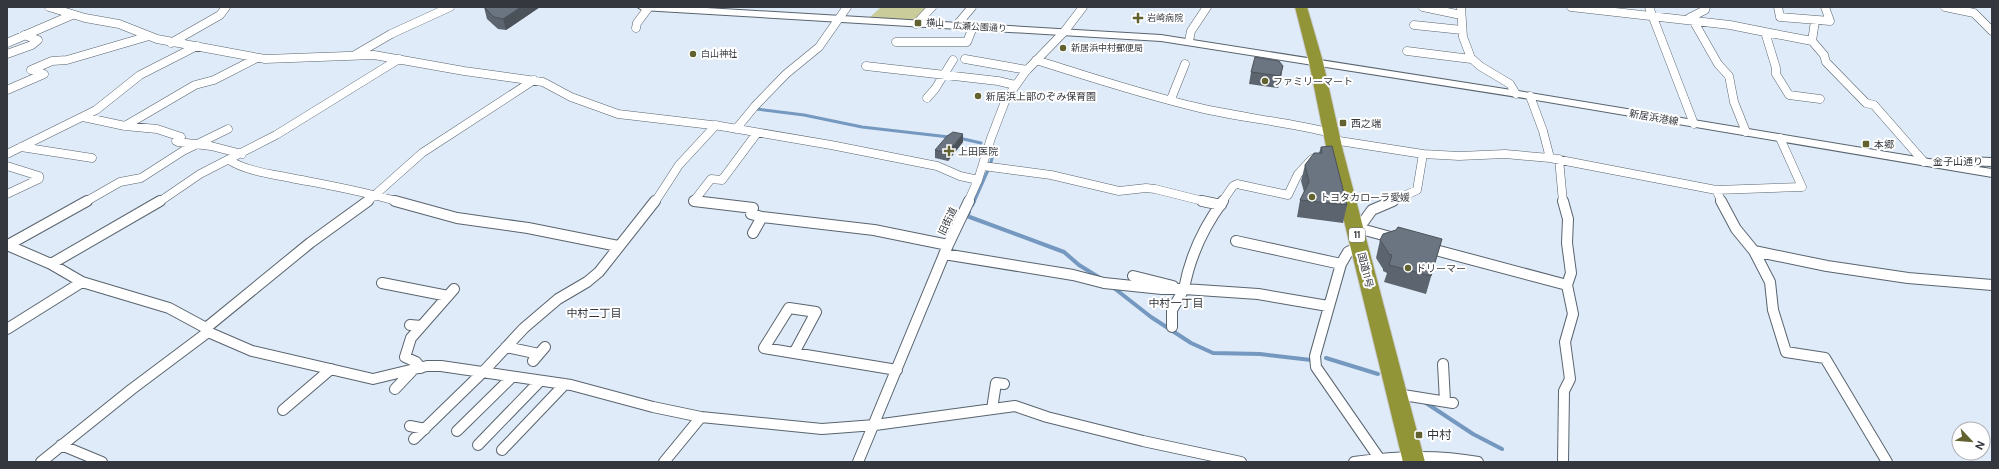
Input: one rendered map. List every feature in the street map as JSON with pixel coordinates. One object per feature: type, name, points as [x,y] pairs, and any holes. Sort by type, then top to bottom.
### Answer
[{"type":"highway","name":"国道11号","points":[[1301,7],[1316,62],[1328,146],[1360,246],[1404,395],[1414,459]]},
{"type":"street","points":[[49,7],[72,14],[119,24],[171,43],[197,46],[257,58],[302,59],[374,54],[464,71],[534,80],[543,82],[572,97],[618,114],[716,125],[832,145],[937,166],[960,176],[978,180]]},
{"type":"street","points":[[171,43],[220,15],[226,7]]},
{"type":"street","points":[[356,55],[391,34],[450,7]]},
{"type":"street","name":"広瀬公園通り","points":[[642,7],[1161,38],[1189,41],[1316,62]]},
{"type":"street","points":[[636,28],[637,23],[649,7]]},
{"type":"street","points":[[736,129],[755,106],[786,74],[819,47],[837,19],[847,7]]},
{"type":"street","points":[[916,24],[932,7]]},
{"type":"street","points":[[956,26],[972,7]]},
{"type":"street","name":"旧街道","points":[[858,462],[875,425],[946,250],[978,180],[991,138],[1006,99],[1027,70],[1064,32],[1082,7]]},
{"type":"street","points":[[1189,41],[1191,31],[1207,7]]},
{"type":"street","points":[[1423,7],[1461,15]]},
{"type":"street","points":[[1461,7],[1462,30],[1471,59],[1474,63],[1495,74],[1512,87],[1516,94]]},
{"type":"street","points":[[1571,7],[1653,18],[1741,27],[1812,41],[1824,55],[1826,62],[1842,80],[1866,103],[1874,105],[1924,162]]},
{"type":"street","points":[[1649,7],[1694,124]]},
{"type":"street","points":[[1706,7],[1705,10],[1689,18],[1694,22],[1718,64],[1729,76],[1734,102],[1746,132]]},
{"type":"street","points":[[1778,7],[1780,16],[1815,21],[1830,21],[1825,7]]},
{"type":"street","points":[[1945,7],[1974,13],[1992,30]]},
{"type":"street","points":[[9,40],[72,14]]},
{"type":"street","points":[[1812,41],[1816,23],[1815,21]]},
{"type":"street","points":[[1414,25],[1462,30]]},
{"type":"street","points":[[973,27],[967,42],[965,55],[1027,70]]},
{"type":"street","points":[[1765,32],[1776,68],[1776,74],[1789,95],[1820,99]]},
{"type":"street","points":[[7,54],[38,40],[24,35]]},
{"type":"street","points":[[7,90],[44,74],[30,70],[46,63],[67,60],[149,36]]},
{"type":"street","points":[[896,42],[928,43],[934,40],[967,42]]},
{"type":"street","points":[[7,154],[83,117],[103,105],[112,96],[127,87],[140,76],[197,46]]},
{"type":"street","points":[[1407,51],[1471,59]]},
{"type":"street","points":[[125,126],[195,85],[214,80],[257,58]]},
{"type":"street","points":[[51,264],[168,196],[200,174],[242,154],[399,59]]},
{"type":"street","points":[[927,98],[945,75],[953,60]]},
{"type":"street","points":[[1036,60],[1104,82],[1220,113],[1295,124],[1328,146],[1459,156],[1505,154],[1555,158],[1716,190],[1802,187],[1780,138]]},
{"type":"street","name":"新居浜港線","points":[[1316,62],[1992,173]]},
{"type":"street","points":[[1171,100],[1185,64]]},
{"type":"street","points":[[866,66],[998,81],[1015,85]]},
{"type":"street","points":[[41,462],[207,330],[310,242],[376,194],[422,153],[534,80]]},
{"type":"street","points":[[1530,96],[1555,158],[1568,219],[1567,244],[1571,273],[1567,285],[1573,314],[1564,342],[1570,379],[1564,391],[1563,462]]},
{"type":"street","points":[[83,117],[125,126],[157,129],[181,137],[176,141],[178,142],[218,146],[242,154]]},
{"type":"street","points":[[414,439],[483,372],[524,328],[558,299],[587,282],[599,272],[659,196],[680,165],[716,125]]},
{"type":"street","points":[[8,245],[120,182],[141,178],[198,143],[228,129]]},
{"type":"street","points":[[757,133],[722,180],[711,179],[694,201],[753,208],[751,214],[762,217],[874,230],[946,250],[1073,275],[1104,283],[1162,290],[1184,289],[1258,294],[1328,306]]},
{"type":"street","points":[[1172,328],[1172,310],[1184,289],[1188,265],[1195,248],[1206,226],[1233,186],[1237,184],[1288,195],[1298,174],[1328,146]]},
{"type":"street","points":[[21,147],[92,158]]},
{"type":"street","points":[[1354,227],[1364,221],[1372,210],[1417,190],[1421,174],[1423,154]]},
{"type":"street","points":[[229,160],[235,164],[267,173],[376,194],[457,218],[528,228],[618,246]]},
{"type":"street","name":"金子山通り","points":[[1924,162],[1992,162]]},
{"type":"street","points":[[7,166],[40,176],[39,179],[7,194]]},
{"type":"street","points":[[983,166],[1051,175],[1119,190],[1146,188],[1155,189],[1221,205]]},
{"type":"street","points":[[1716,190],[1736,229],[1754,251],[1770,282],[1773,310],[1786,352],[1825,358],[1887,462]]},
{"type":"street","points":[[753,233],[762,217]]},
{"type":"street","points":[[1354,227],[1406,242]]},
{"type":"street","points":[[1236,241],[1341,264]]},
{"type":"street","points":[[8,245],[51,264],[82,282],[169,308],[207,330],[252,351],[373,379],[417,369],[441,366],[565,384],[701,417],[822,428],[875,425],[1015,406],[1047,417],[1203,459],[1241,462]]},
{"type":"street","points":[[1360,246],[1351,248],[1347,252],[1341,264],[1315,356],[1316,367],[1380,460]]},
{"type":"street","points":[[1422,246],[1567,285]]},
{"type":"street","points":[[1754,251],[1834,268],[1908,278],[1992,285]]},
{"type":"street","points":[[1133,276],[1184,289]]},
{"type":"street","points":[[400,286],[409,279]]},
{"type":"street","points":[[7,329],[82,282]]},
{"type":"street","points":[[382,283],[451,293],[410,338],[405,357],[416,362],[417,369]]},
{"type":"street","points":[[794,353],[816,312],[789,308],[764,348],[794,353],[897,370]]},
{"type":"street","points":[[410,325],[421,326]]},
{"type":"street","points":[[506,347],[539,354]]},
{"type":"street","points":[[1404,395],[1449,402],[1443,364]]},
{"type":"street","points":[[283,410],[331,369]]},
{"type":"street","points":[[395,388],[417,369]]},
{"type":"street","points":[[457,432],[512,377]]},
{"type":"street","points":[[478,445],[540,381]]},
{"type":"street","points":[[992,409],[996,383],[1004,384]]},
{"type":"street","points":[[502,450],[565,384]]},
{"type":"street","points":[[664,462],[701,417]]},
{"type":"street","points":[[410,426],[425,429]]},
{"type":"street","points":[[61,445],[102,462]]},
{"type":"street","points":[[1354,462],[1456,457],[1478,462]]},
{"type":"green space","points":[[881,7],[928,7],[914,22],[869,18]]},
{"type":"building","points":[[484,7],[521,7],[503,19],[494,17]]},
{"type":"building","points":[[1255,57],[1279,61],[1283,66],[1280,76],[1251,72]]},
{"type":"building","points":[[953,132],[963,134],[947,153],[935,150],[947,136]]},
{"type":"building","points":[[1332,146],[1347,205],[1300,200],[1309,182],[1305,165],[1314,153],[1322,153],[1321,147]]},
{"type":"building","points":[[1398,227],[1442,239],[1431,276],[1389,265],[1392,255],[1388,254],[1380,240],[1383,234],[1396,230]]},
{"type":"waterway","points":[[757,109],[804,115],[862,127],[949,137]]},
{"type":"waterway","points":[[959,138],[981,143]]},
{"type":"waterway","points":[[991,162],[994,151]]},
{"type":"waterway","points":[[974,202],[989,168]]},
{"type":"waterway","points":[[972,205],[974,201]]},
{"type":"waterway","points":[[969,212],[967,216],[1064,252],[1079,265],[1100,278]]},
{"type":"waterway","points":[[1114,288],[1151,317],[1191,343],[1213,353],[1260,354],[1311,360]]},
{"type":"waterway","points":[[1326,358],[1378,374]]},
{"type":"waterway","points":[[1423,401],[1473,434],[1502,449]]},
{"type":"place","name":"岩崎病院","points":[[1138,18]]},
{"type":"place","name":"横山","points":[[918,23]]},
{"type":"place","name":"新居浜中村郵便局","points":[[1063,48]]},
{"type":"place","name":"白山神社","points":[[693,54]]},
{"type":"place","name":"ファミリーマート","points":[[1265,81]]},
{"type":"place","name":"新居浜上部のぞみ保育園","points":[[978,96]]},
{"type":"place","name":"西之端","points":[[1343,123]]},
{"type":"place","name":"本郷","points":[[1866,144]]},
{"type":"place","name":"上田医院","points":[[949,151]]},
{"type":"place","name":"トヨタカローラ愛媛","points":[[1312,197]]},
{"type":"place","name":"ドリーマー","points":[[1408,268]]},
{"type":"place","name":"中村","points":[[1419,435]]},
{"type":"district","name":"中村一丁目","points":[[1176,303]]},
{"type":"district","name":"中村二丁目","points":[[594,313]]}]
